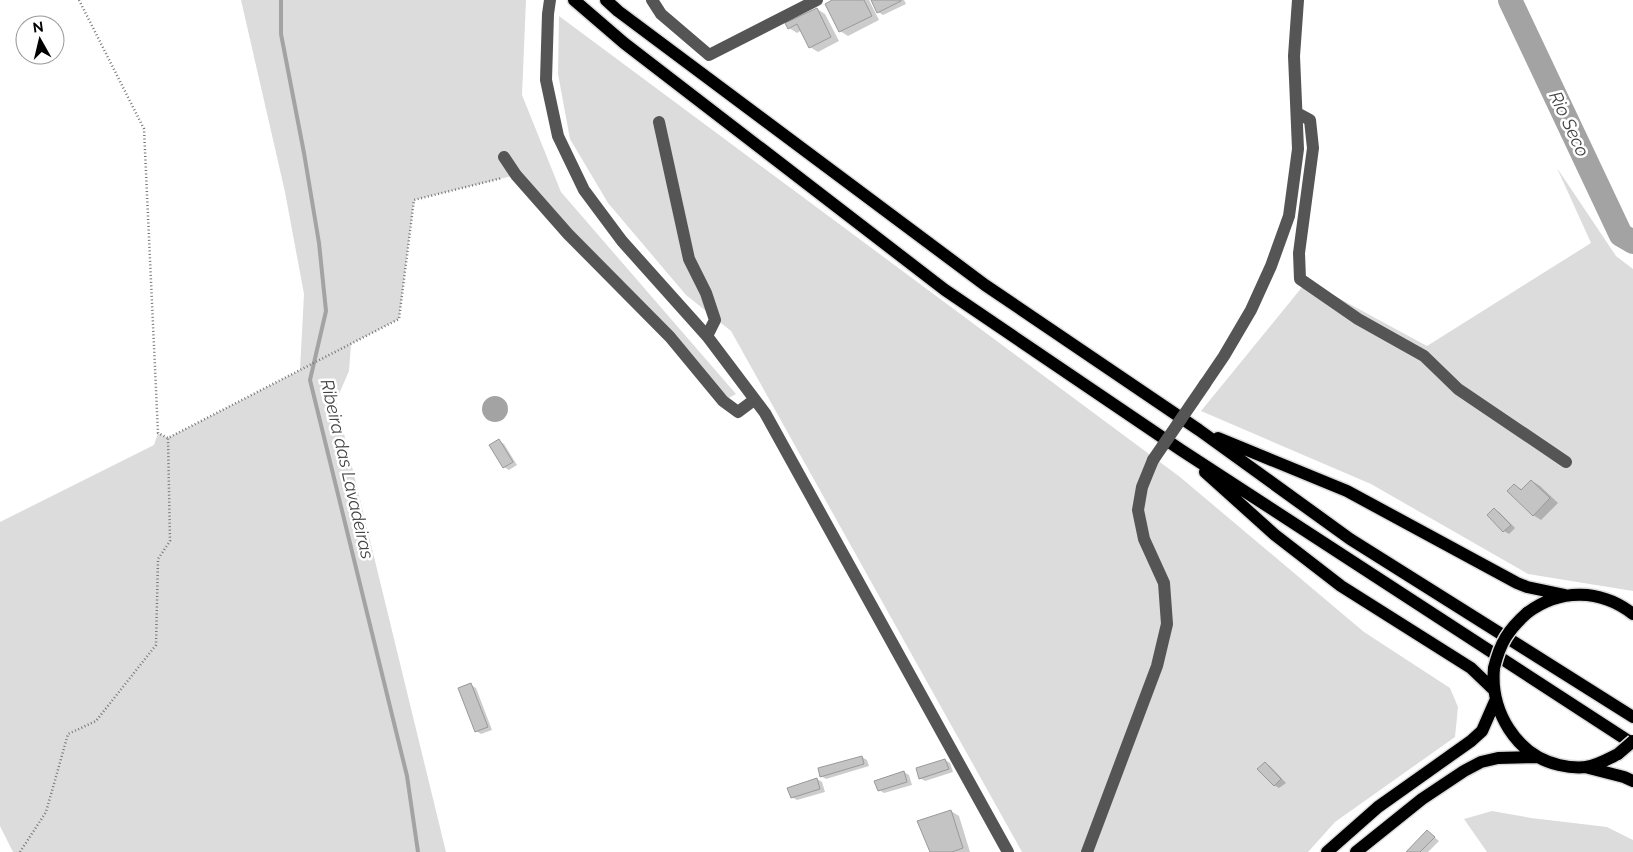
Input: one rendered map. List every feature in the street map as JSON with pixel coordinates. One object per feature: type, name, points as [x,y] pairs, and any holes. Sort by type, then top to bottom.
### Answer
[{"type":"main road","points":[[574,0],[624,43],[945,290],[1181,450],[1633,742],[1618,754],[1585,767]]},
{"type":"main road","points":[[606,0],[618,11],[985,285],[1199,430],[1350,539],[1633,717]]},
{"type":"main road","points":[[1199,430],[1347,491],[1517,583],[1565,596]]},
{"type":"main road","points":[[1181,450],[1275,535],[1341,586],[1471,668],[1495,695]]},
{"type":"main road","points":[[1633,614],[1623,606],[1606,598],[1592,595],[1565,596],[1549,600],[1538,605],[1528,613],[1508,633],[1494,668],[1495,695],[1502,718],[1509,731],[1519,743],[1537,757],[1552,764],[1585,767],[1633,781]]},
{"type":"main road","points":[[1327,852],[1378,807],[1471,741],[1482,731],[1495,695]]},
{"type":"main road","points":[[1356,852],[1422,799],[1481,762],[1498,758],[1537,757]]},
{"type":"street","points":[[550,0],[546,80],[558,136],[584,190],[622,241],[707,336],[765,413],[1008,852]]},
{"type":"street","points":[[652,0],[661,14],[709,55],[817,0]]},
{"type":"street","points":[[1087,852],[1157,666],[1167,624],[1164,583],[1144,539],[1138,510],[1142,487],[1153,460],[1224,356],[1250,310],[1271,266],[1289,216],[1298,149],[1294,56],[1298,0]]},
{"type":"street","points":[[1296,114],[1310,120],[1313,148],[1299,252],[1300,279],[1358,319],[1424,356],[1458,389],[1566,462]]},
{"type":"street","points":[[659,122],[689,259],[706,292],[715,320],[707,336]]},
{"type":"street","points":[[504,157],[516,175],[568,234],[670,337],[723,401],[738,412],[754,400]]},
{"type":"path","points":[[79,0],[144,129],[158,433],[168,438]]},
{"type":"path","points":[[168,438],[399,318],[414,200],[516,175]]},
{"type":"path","points":[[20,852],[46,812],[68,734],[96,721],[156,644],[158,559],[170,541],[168,438]]},
{"type":"shaded area","points":[[241,0],[526,0],[522,95],[561,192],[736,394],[723,401],[516,175],[414,200],[399,319],[351,344],[349,371],[336,401],[446,852],[13,852],[0,826],[0,522],[154,445],[158,433],[168,438],[300,370],[304,294],[285,192]]},
{"type":"shaded area","points":[[559,16],[1180,477],[1364,632],[1450,688],[1458,707],[1455,737],[1335,822],[1308,852],[1022,852],[731,331],[686,295],[608,203],[570,139],[558,74]]},
{"type":"shaded area","points":[[1557,168],[1616,256],[1633,269],[1633,591],[1528,574],[1371,484],[1201,411],[1307,281],[1427,346],[1591,243]]},
{"type":"shaded area","points":[[495,396],[505,399],[508,409],[505,419],[495,422],[485,419],[482,409],[485,399]]},
{"type":"shaded area","points":[[1492,811],[1531,818],[1607,827],[1633,840],[1633,852],[1487,852],[1464,819]]},
{"type":"building","points":[[832,0],[864,0],[872,16],[839,32],[825,4]]},
{"type":"building","points":[[871,0],[901,0],[901,1],[877,13]]},
{"type":"building","points":[[817,8],[831,37],[809,48],[797,24],[788,29],[785,23]]},
{"type":"building","points":[[499,439],[513,462],[503,468],[489,445]]},
{"type":"building","points":[[1531,480],[1550,498],[1533,516],[1507,491],[1514,484],[1521,490]]},
{"type":"building","points":[[1494,508],[1511,525],[1503,532],[1487,515]]},
{"type":"building","points":[[471,683],[488,727],[475,732],[458,688]]},
{"type":"building","points":[[862,756],[864,764],[820,777],[818,768]]},
{"type":"building","points":[[945,759],[949,769],[919,779],[916,768]]},
{"type":"building","points":[[1265,762],[1281,779],[1274,786],[1257,769]]},
{"type":"building","points":[[904,771],[907,782],[878,791],[874,781]]},
{"type":"building","points":[[817,778],[820,789],[791,798],[787,788]]},
{"type":"building","points":[[951,810],[963,848],[952,852],[930,852],[917,821]]},
{"type":"building","points":[[1427,830],[1435,837],[1420,852],[1406,852]]},
{"type":"waterway","name":"Ribeira das Lavadeiras","points":[[281,0],[281,34],[319,243],[326,311],[310,380],[407,776],[418,852]]},
{"type":"waterway","name":"Rio Seco","points":[[1510,0],[1621,235],[1633,242]]}]
